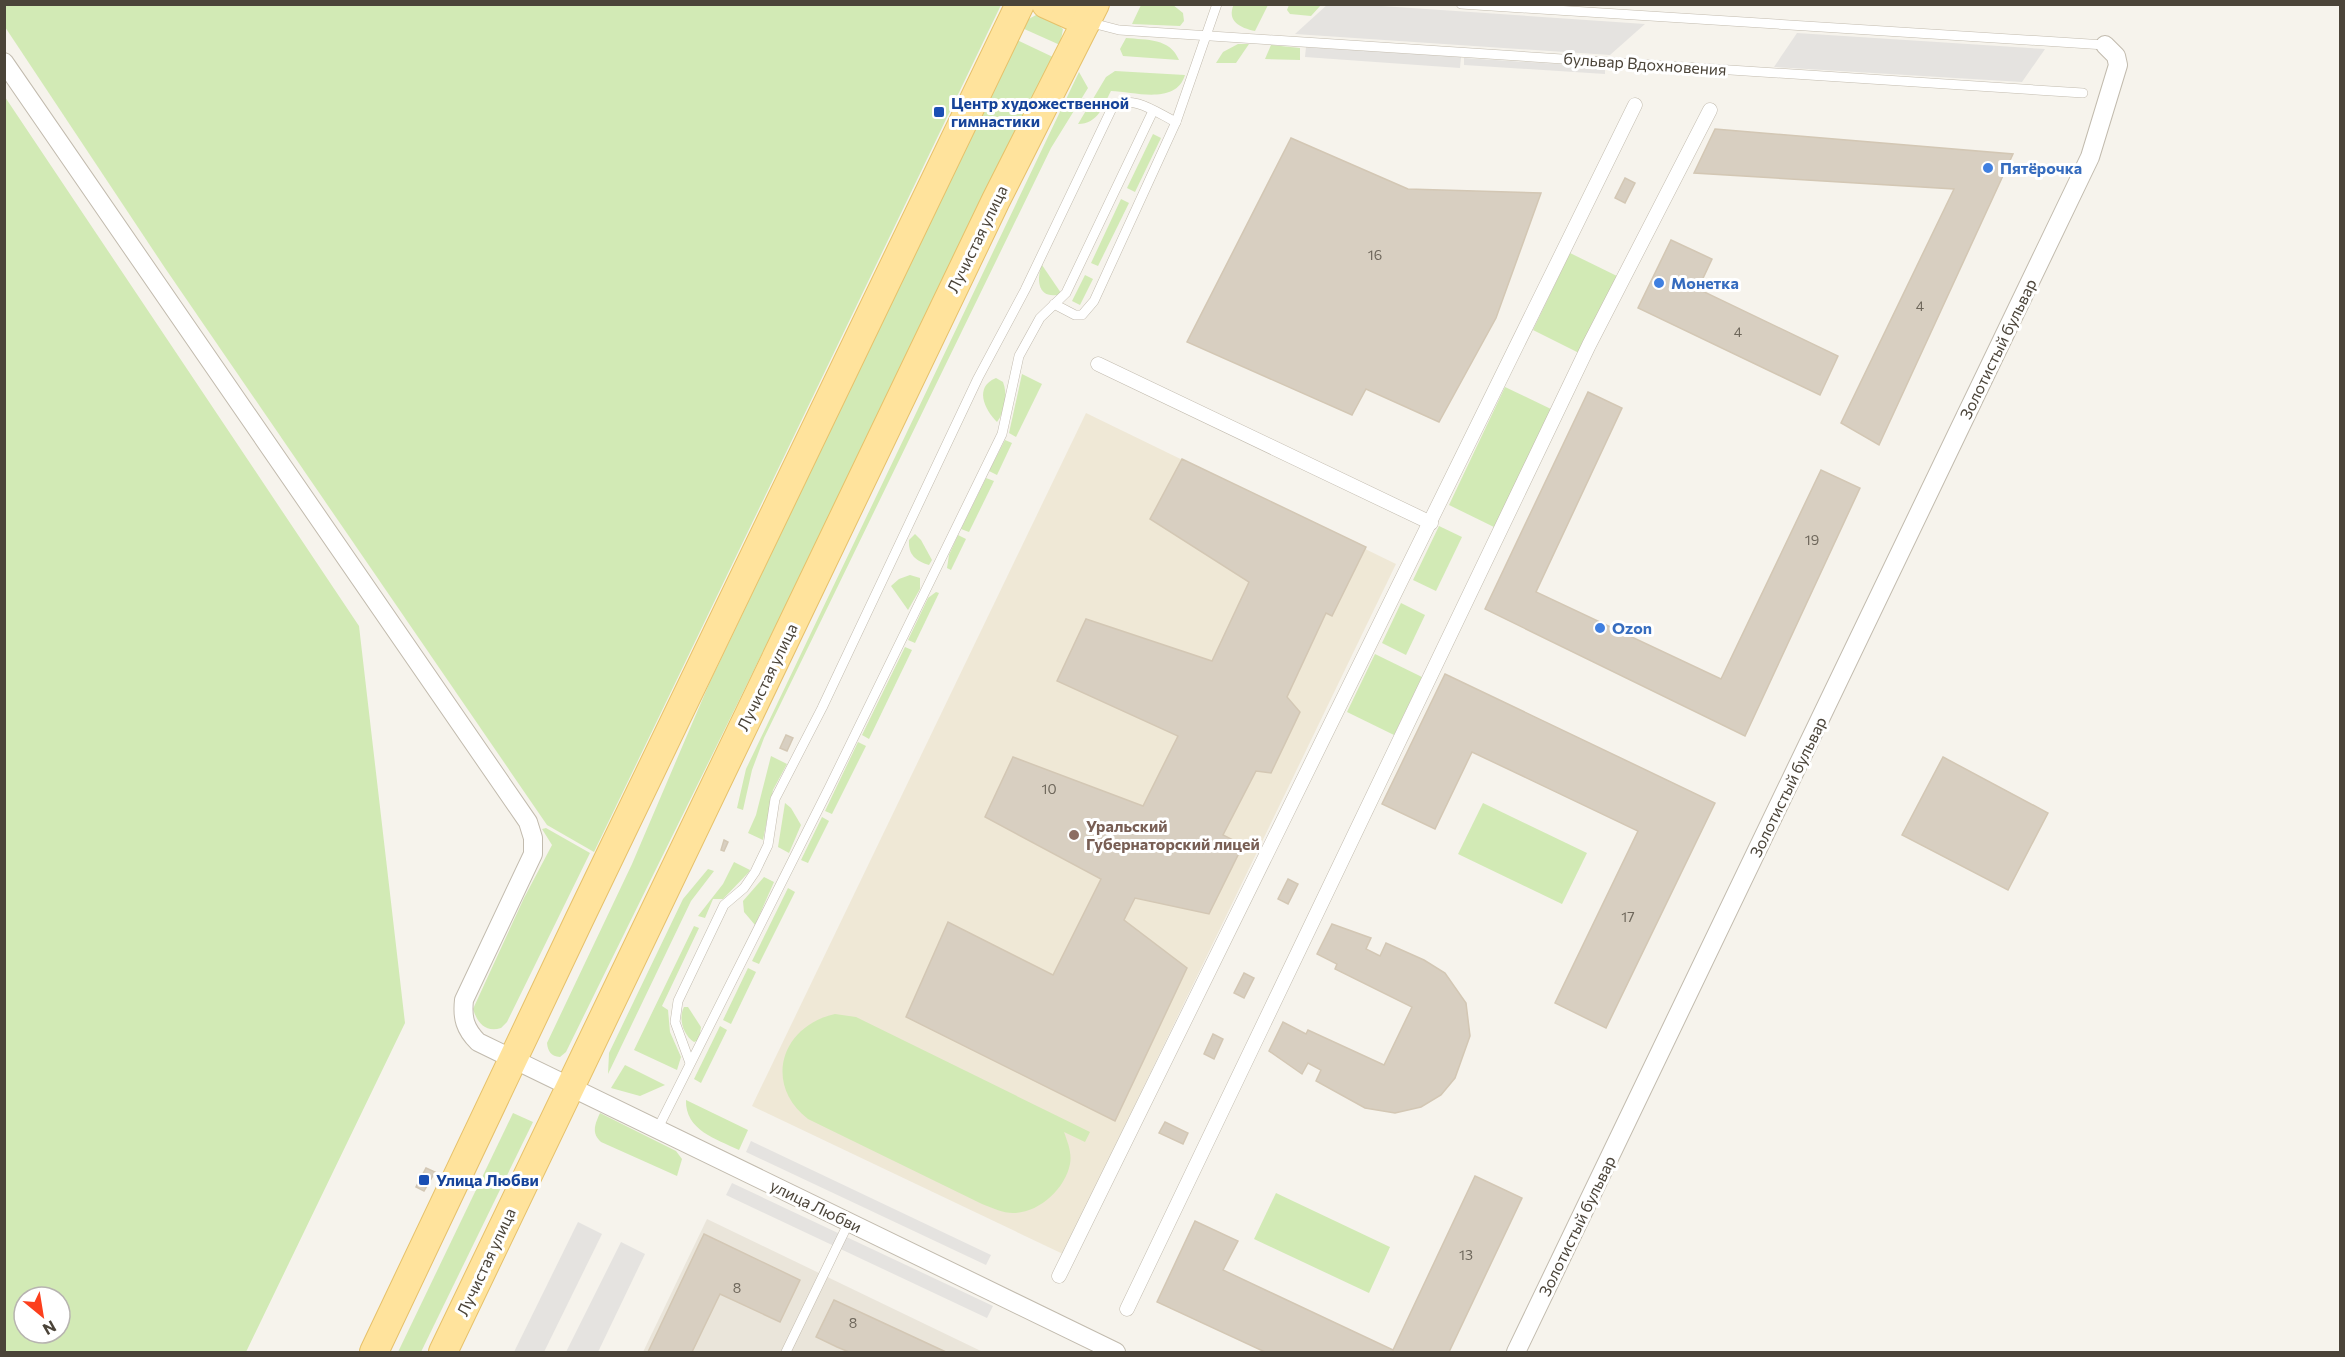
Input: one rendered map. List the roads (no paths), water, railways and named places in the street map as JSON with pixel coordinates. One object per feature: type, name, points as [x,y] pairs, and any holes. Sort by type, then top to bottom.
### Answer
[{"type":"main road","points":[[374,1353],[515,1060],[579,920],[1020,4]]},
{"type":"main road","points":[[1046,4],[1090,13]]},
{"type":"main road","name":"Лучистая улица","points":[[443,1353],[991,210],[1090,13]]},
{"type":"street","name":"Золотистый бульвар","points":[[1516,1353],[2059,222],[2109,95],[2118,65],[2116,57],[2105,45]]},
{"type":"street","name":"улица Любви","points":[[4,62],[528,822],[533,838],[532,854],[464,1000],[464,1024],[478,1042],[1116,1353]]},
{"type":"street","points":[[1059,1276],[1635,105]]},
{"type":"street","points":[[1127,1309],[1589,345],[1710,110]]},
{"type":"street","points":[[1098,364],[1431,523]]},
{"type":"lane","points":[[1054,304],[1075,315],[1082,315],[1094,301],[1176,122],[1217,4]]},
{"type":"lane","points":[[1461,4],[2105,45]]},
{"type":"lane","name":"бульвар Вдохновения","points":[[1090,13],[1119,30],[2083,93]]},
{"type":"lane","points":[[690,1064],[675,1022],[678,1001],[724,905],[744,888],[755,873],[768,846],[775,799],[822,708],[998,337],[1025,290],[1113,106],[1120,102],[1135,102],[1176,122]]},
{"type":"lane","points":[[657,1130],[835,777],[1002,434],[1019,356],[1040,318],[1066,292],[1080,267],[1153,111]]},
{"type":"lane","points":[[786,1353],[849,1222]]},
{"type":"place","name":"Центр художественной гимнастики","points":[[939,112]]},
{"type":"place","name":"Пятёрочка","points":[[1988,168]]},
{"type":"place","name":"Монетка","points":[[1659,283]]},
{"type":"place","name":"Ozon","points":[[1600,628]]},
{"type":"place","name":"Уральский Губернаторский лицей","points":[[1074,835]]},
{"type":"place","name":"Улица Любви","points":[[424,1180]]}]
